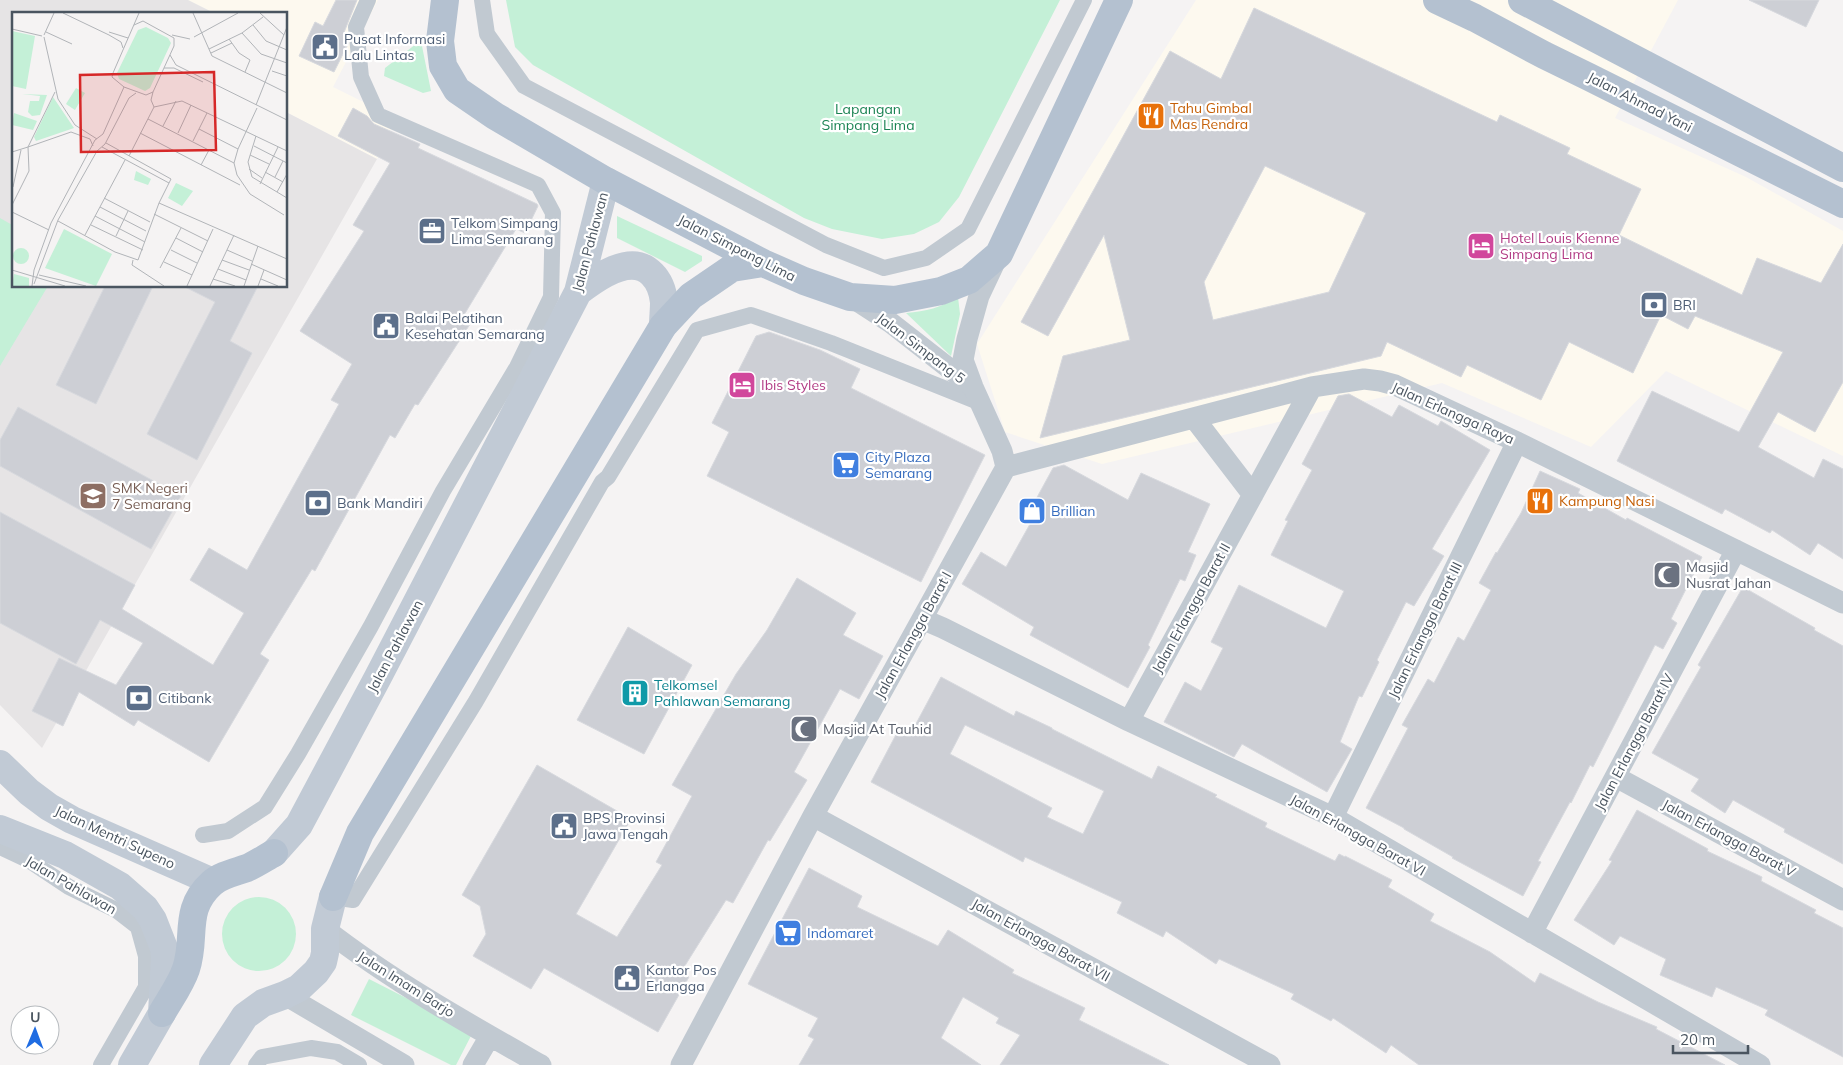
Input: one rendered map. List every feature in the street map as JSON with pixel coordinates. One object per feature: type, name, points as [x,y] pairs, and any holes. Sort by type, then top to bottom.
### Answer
[{"type":"main road","name":"Jalan Simpang Lima","points":[[445,0],[440,41],[443,66],[457,90],[495,116],[606,181],[763,263],[804,281],[850,297],[895,300],[941,291],[969,280],[999,254],[1119,0]]},
{"type":"main road","name":"Jalan Ahmad Yani","points":[[1438,0],[1843,204]]},
{"type":"main road","points":[[1522,0],[1843,168]]},
{"type":"main road","name":"Jalan Pahlawan","points":[[213,882],[246,868],[274,853],[299,825],[393,649],[578,292],[606,181]]},
{"type":"main road","points":[[213,1065],[245,1016],[262,1003],[299,988],[310,979],[323,962],[325,929],[333,897],[360,833],[662,326],[691,296],[732,268],[763,263]]},
{"type":"main road","points":[[578,292],[598,277],[610,271],[633,266],[647,269],[657,278],[660,285],[664,301],[662,326]]},
{"type":"main road","name":"Jalan Mentri Supeno","points":[[0,764],[29,792],[49,807],[72,820],[213,882]]},
{"type":"main road","points":[[0,829],[65,855],[120,886],[145,908],[153,920],[164,948],[166,973],[162,1012]]},
{"type":"main road","points":[[132,1065],[186,970],[191,944],[192,917],[197,904],[213,882]]},
{"type":"street","name":"Jalan Pahlawan","points":[[203,835],[228,831],[265,807],[298,754],[371,626],[444,491],[517,367],[550,297],[553,213],[538,185],[378,115],[361,77],[356,27],[368,0]]},
{"type":"street","points":[[482,0],[487,34],[524,86],[826,245],[884,268],[926,258],[968,229],[1084,0]]},
{"type":"street","name":"Jalan Simpang 5","points":[[977,395],[964,360],[967,339],[979,296],[999,254]]},
{"type":"street","name":"Jalan Simpang 5","points":[[850,297],[891,323],[977,395]]},
{"type":"street","points":[[333,897],[354,900],[476,701],[602,482],[608,477],[697,330],[751,315],[977,395],[1002,451],[1006,467]]},
{"type":"street","name":"Jalan Erlangga Raya","points":[[1006,467],[1312,387],[1364,379],[1380,381],[1395,385],[1517,442],[1843,603]]},
{"type":"street","name":"Jalan Erlangga Barat II","points":[[1129,721],[1312,387]]},
{"type":"street","points":[[1194,418],[1254,495]]},
{"type":"street","name":"Jalan Erlangga Barat III","points":[[1333,818],[1517,442]]},
{"type":"street","name":"Jalan Erlangga Barat I","points":[[681,1065],[813,816],[1006,467]]},
{"type":"street","name":"Jalan Erlangga Barat IV","points":[[1532,933],[1736,550]]},
{"type":"street","name":"Jalan Erlangga Barat VI","points":[[922,619],[1129,721],[1333,818],[1756,1064]]},
{"type":"street","name":"Jalan Erlangga Barat V","points":[[1616,777],[1843,900]]},
{"type":"street","name":"Jalan Erlangga Barat VII","points":[[813,816],[1270,1065]]},
{"type":"street","name":"Jalan Pahlawan","points":[[0,847],[30,861],[69,887],[116,910],[138,927],[146,956],[146,987],[100,1065]]},
{"type":"street","name":"Jalan Imam Barjo","points":[[325,929],[358,955],[541,1065]]},
{"type":"street","points":[[285,995],[404,1065]]},
{"type":"street","points":[[473,1065],[490,1036]]},
{"type":"street","points":[[256,1065],[262,1057],[311,1048],[337,1052],[360,1065]]},
{"type":"shaded area","name":"SMK Negeri 7 Semarang","points":[[0,0],[188,0],[212,12],[12,12],[12,288],[288,288],[288,113],[377,159],[42,748],[0,705]]},
{"type":"shaded area","points":[[188,0],[378,0],[333,87],[396,118],[377,159],[288,113],[288,12],[212,12]]},
{"type":"shaded area","points":[[1196,0],[1678,0],[1615,118],[1746,177],[1843,231],[1843,456],[1666,371],[1591,447],[1442,383],[1102,464],[1005,432],[977,344]]},
{"type":"green space","name":"Lapangan Simpang Lima","points":[[506,0],[1060,0],[959,197],[939,222],[914,234],[882,239],[832,229],[804,218],[533,65],[515,47]]},
{"type":"green space","points":[[416,44],[422,46],[431,91],[423,93],[384,76],[385,68]]},
{"type":"green space","points":[[617,216],[702,256],[702,261],[685,272],[617,238]]},
{"type":"green space","points":[[0,218],[12,225],[12,288],[47,288],[0,366]]},
{"type":"green space","points":[[958,297],[960,314],[951,356],[906,313],[946,304]]},
{"type":"green space","points":[[259,897],[273,900],[285,908],[293,920],[296,934],[293,948],[285,960],[273,968],[259,971],[245,968],[233,960],[225,948],[222,934],[225,920],[233,908],[245,900]]},
{"type":"green space","points":[[369,979],[473,1032],[456,1065],[451,1065],[351,1015]]},
{"type":"building","name":"Pusat Informasi Lalu Lintas","points":[[336,0],[357,0],[343,35],[347,37],[348,44],[334,72],[299,56],[315,22],[323,26]]},
{"type":"building","points":[[1749,0],[1819,0],[1806,27]]},
{"type":"building","points":[[1254,8],[1497,122],[1500,115],[1570,148],[1567,154],[1641,189],[1619,235],[1742,295],[1757,258],[1821,283],[1843,244],[1843,382],[1815,432],[1778,412],[1758,447],[1814,478],[1823,459],[1843,469],[1843,559],[1818,543],[1810,555],[1772,530],[1770,533],[1725,509],[1722,514],[1617,461],[1652,391],[1739,432],[1783,352],[1695,316],[1688,329],[1661,315],[1633,373],[1569,342],[1541,400],[1467,365],[1461,377],[1387,342],[1381,356],[1040,438],[1063,356],[1130,340],[1104,235],[1048,336],[1021,322],[1170,51],[1221,79]],"holes":[[[1265,166],[1366,213],[1329,292],[1213,320],[1204,282]]]},
{"type":"building","points":[[353,108],[367,116],[374,124],[420,144],[418,148],[537,204],[538,206],[525,233],[516,229],[464,315],[472,321],[418,405],[415,404],[395,438],[390,435],[315,571],[312,569],[260,654],[269,660],[209,762],[138,720],[134,726],[79,692],[63,726],[32,711],[59,658],[116,685],[143,643],[100,620],[76,664],[0,623],[0,512],[135,585],[122,609],[213,665],[244,613],[190,580],[209,548],[247,570],[339,404],[331,400],[352,364],[300,331],[364,231],[353,225],[390,163],[338,136]]},
{"type":"building","points":[[104,288],[152,288],[96,404],[56,385]]},
{"type":"building","points":[[187,288],[257,288],[230,341],[252,353],[197,460],[147,434],[215,302]]},
{"type":"building","name":"City Plaza Semarang","points":[[769,332],[820,350],[860,369],[851,388],[985,455],[921,582],[707,476],[729,432],[712,423],[756,336]]},
{"type":"building","points":[[1349,394],[1392,417],[1399,405],[1438,426],[1441,421],[1490,450],[1432,549],[1444,556],[1414,606],[1406,602],[1377,660],[1379,662],[1362,697],[1359,696],[1340,742],[1352,749],[1327,792],[1242,744],[1234,757],[1164,722],[1185,682],[1201,691],[1223,648],[1211,642],[1239,585],[1326,628],[1344,591],[1271,555],[1288,521],[1285,520],[1312,470],[1302,464],[1338,396]]},
{"type":"building","points":[[18,407],[181,496],[151,549],[0,466],[0,440]]},
{"type":"building","points":[[1064,465],[1128,500],[1141,473],[1210,504],[1188,552],[1196,555],[1185,581],[1180,579],[1148,645],[1150,647],[1128,688],[1030,635],[1034,627],[962,584],[981,552],[1006,567],[1035,515],[1029,512],[1053,468]]},
{"type":"building","points":[[1540,471],[1580,489],[1578,493],[1626,520],[1627,518],[1702,557],[1671,619],[1677,623],[1663,649],[1655,645],[1593,767],[1590,765],[1538,861],[1541,862],[1523,896],[1452,858],[1404,828],[1366,808],[1408,728],[1402,725],[1428,679],[1434,683],[1458,637],[1464,641],[1491,590],[1479,583],[1521,513]]},
{"type":"building","points":[[797,578],[856,613],[843,635],[883,656],[859,699],[840,689],[794,772],[807,780],[770,841],[768,840],[733,903],[726,900],[681,972],[689,977],[658,1032],[544,968],[531,989],[473,956],[486,934],[480,906],[462,895],[537,765],[631,819],[576,914],[617,937],[662,865],[656,862],[692,796],[672,785],[736,674],[767,630]]},
{"type":"building","points":[[1743,587],[1843,646],[1843,864],[1784,832],[1785,829],[1733,800],[1725,813],[1691,791],[1699,779],[1652,753],[1701,667],[1698,665]]},
{"type":"building","name":"Telkomsel Pahlawan Semarang","points":[[628,627],[692,665],[644,754],[577,720]]},
{"type":"building","points":[[941,677],[1014,716],[1016,711],[1152,779],[1158,766],[1217,795],[1215,797],[1267,823],[1265,827],[1335,861],[1339,854],[1345,856],[1392,880],[1388,887],[1434,914],[1430,921],[1490,952],[1535,983],[1540,973],[1598,1002],[1657,1027],[1656,1029],[1725,1065],[1419,1065],[1391,1045],[1386,1053],[1333,1018],[1331,1021],[1291,999],[1294,994],[1219,959],[1216,964],[1166,931],[1163,937],[1117,913],[1122,902],[1025,857],[1023,862],[871,782],[900,727],[911,733]],"holes":[[[965,725],[1104,791],[1083,834],[1047,817],[1052,808],[950,754]]]},
{"type":"building","points":[[1637,810],[1708,849],[1707,851],[1762,877],[1761,881],[1816,910],[1814,913],[1843,928],[1843,1057],[1765,1015],[1768,1010],[1716,987],[1712,997],[1660,975],[1666,959],[1620,936],[1614,945],[1574,920],[1612,861],[1609,860]]},
{"type":"building","points":[[809,868],[862,896],[857,907],[938,946],[948,930],[1014,970],[1012,973],[1085,1008],[1079,1020],[1169,1065],[1000,1065],[1020,1035],[996,1023],[999,1018],[963,997],[941,1038],[981,1065],[799,1065],[814,1039],[808,1036],[818,1018],[748,984]]},
{"type":"place","name":"Pusat Informasi Lalu Lintas","points":[[325,47]]},
{"type":"place","name":"Tahu Gimbal Mas Rendra","points":[[1151,116]]},
{"type":"place","name":"Telkom Simpang Lima Semarang","points":[[432,231]]},
{"type":"place","name":"Hotel Louis Kienne Simpang Lima","points":[[1481,246]]},
{"type":"place","name":"BRI","points":[[1654,305]]},
{"type":"place","name":"Balai Pelatihan Kesehatan Semarang","points":[[386,326]]},
{"type":"place","name":"Ibis Styles","points":[[742,385]]},
{"type":"place","name":"City Plaza Semarang","points":[[846,465]]},
{"type":"place","name":"SMK Negeri 7 Semarang","points":[[93,496]]},
{"type":"place","name":"Kampung Nasi","points":[[1540,501]]},
{"type":"place","name":"Bank Mandiri","points":[[318,503]]},
{"type":"place","name":"Brillian","points":[[1032,511]]},
{"type":"place","name":"Masjid Nusrat Jahan","points":[[1667,575]]},
{"type":"place","name":"Telkomsel Pahlawan Semarang","points":[[635,693]]},
{"type":"place","name":"Citibank","points":[[139,698]]},
{"type":"place","name":"Masjid At Tauhid","points":[[804,729]]},
{"type":"place","name":"BPS Provinsi Jawa Tengah","points":[[564,826]]},
{"type":"place","name":"Indomaret","points":[[788,933]]},
{"type":"place","name":"Kantor Pos Erlangga","points":[[627,978]]}]
